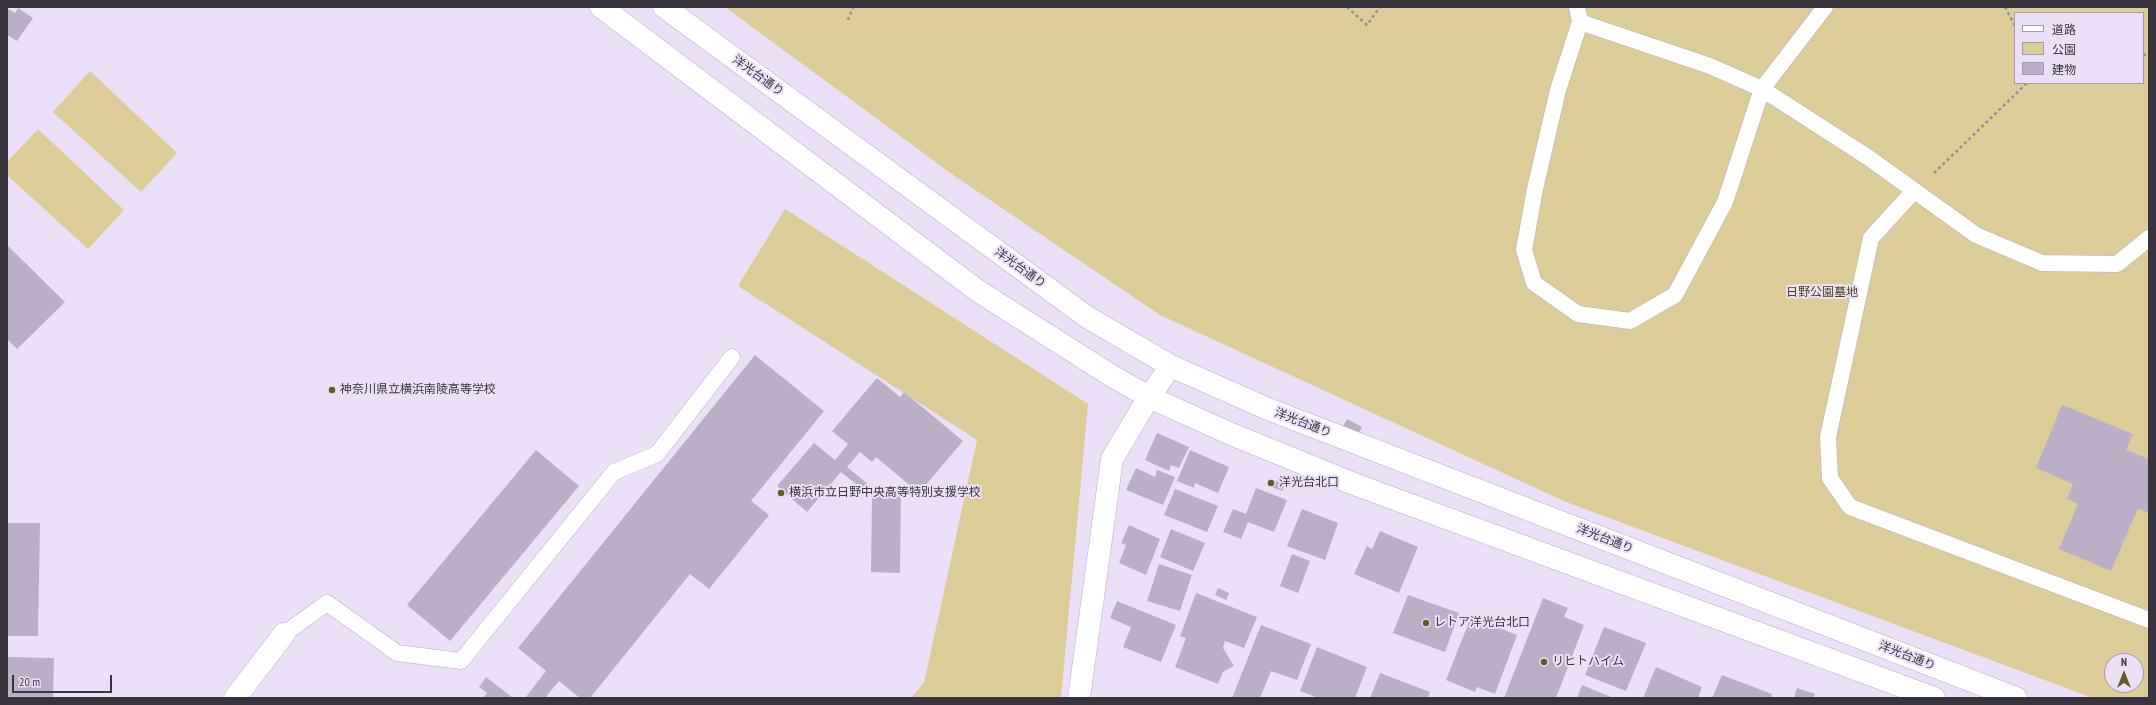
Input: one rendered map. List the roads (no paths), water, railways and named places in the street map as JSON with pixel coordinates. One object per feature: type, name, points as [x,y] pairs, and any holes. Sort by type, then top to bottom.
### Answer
[{"type":"street","points":[[601,7],[978,291],[1112,376],[1149,397],[1231,434],[1354,484],[1931,697]]},
{"type":"street","name":"洋光台通り","points":[[664,7],[1086,317],[1171,366],[1268,410],[2016,698]]},
{"type":"street","points":[[1083,697],[1112,459],[1149,397],[1171,366]]},
{"type":"street","points":[[235,698],[284,634]]},
{"type":"lane","points":[[1825,7],[1762,88],[1725,202],[1675,295],[1630,321],[1578,314],[1534,282],[1524,250],[1535,189],[1558,90],[1578,14],[1762,88],[1869,158],[1976,235],[2042,263],[2117,264],[2149,238]]},
{"type":"lane","points":[[1914,191],[1871,238],[1828,437],[1830,478],[1850,507],[2149,620]]},
{"type":"lane","points":[[284,634],[327,603],[398,653],[462,660],[614,472],[657,454],[732,357]]},
{"type":"place","name":"神奈川県立横浜南陵高等学校","points":[[332,390]]},
{"type":"place","name":"洋光台北口","points":[[1271,483]]},
{"type":"place","name":"横浜市立日野中央高等特別支援学校","points":[[781,493]]},
{"type":"place","name":"レトア洋光台北口","points":[[1426,623]]},
{"type":"place","name":"リヒトハイム","points":[[1544,662]]},
{"type":"park label","name":"日野公園墓地","points":[[1822,293]]}]
